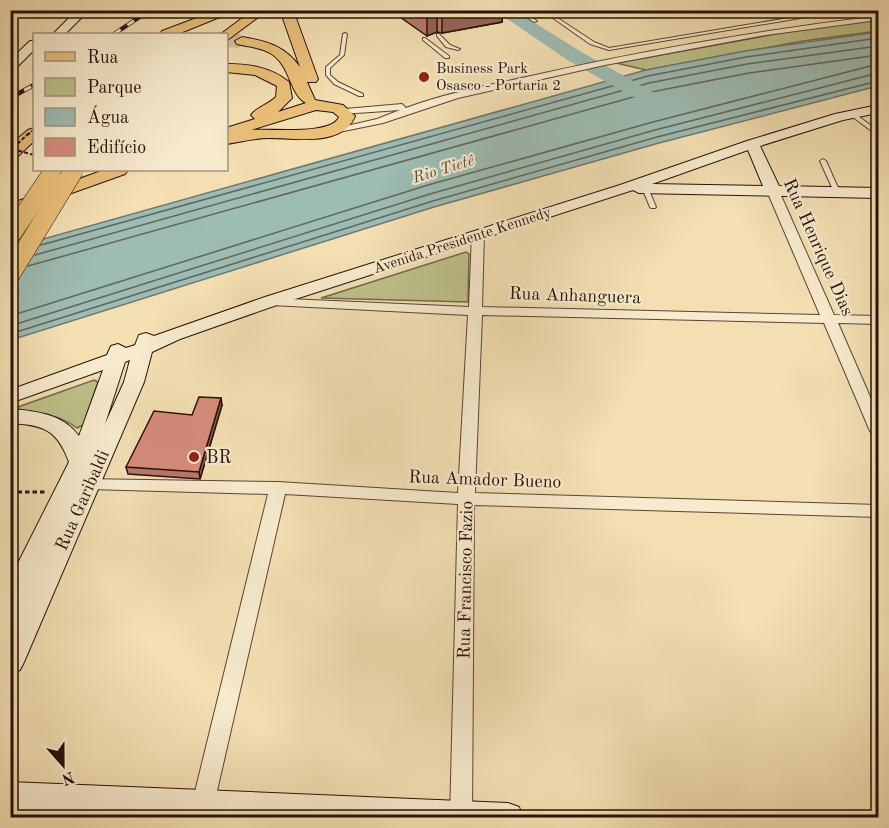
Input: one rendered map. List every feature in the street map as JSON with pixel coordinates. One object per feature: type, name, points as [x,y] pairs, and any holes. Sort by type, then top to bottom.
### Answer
[{"type":"main road","points":[[45,33],[69,10]]},
{"type":"main road","points":[[60,33],[84,10]]},
{"type":"main road","points":[[170,33],[231,10]]},
{"type":"main road","points":[[219,33],[241,19],[250,10]]},
{"type":"main road","points":[[228,36],[262,10]]},
{"type":"main road","points":[[286,10],[320,105]]},
{"type":"main road","points":[[228,139],[279,133],[315,134],[334,130],[347,120],[345,112],[338,108],[320,105],[307,98],[293,67],[282,53],[264,45],[242,41]]},
{"type":"main road","points":[[10,67],[33,45]]},
{"type":"main road","points":[[10,78],[33,59]]},
{"type":"main road","points":[[228,68],[260,71],[279,79],[284,85],[284,98],[275,107],[262,118],[228,133]]},
{"type":"main road","points":[[228,127],[320,105]]},
{"type":"main road","name":"Avenida Presidente Kennedy","points":[[10,397],[145,342],[173,335],[625,188],[752,144],[852,114],[879,109]]},
{"type":"main road","points":[[262,118],[269,130],[279,133]]},
{"type":"main road","points":[[10,154],[33,132]]},
{"type":"main road","name":"Rua Henrique Dias","points":[[752,144],[772,190]]},
{"type":"main road","points":[[10,275],[73,171]]},
{"type":"main road","points":[[10,210],[116,171]]},
{"type":"main road","points":[[10,236],[52,172]]},
{"type":"main road","points":[[625,188],[879,193]]},
{"type":"main road","name":"Rua Garibaldi","points":[[10,606],[66,492],[85,472],[134,382],[145,342]]},
{"type":"main road","name":"Avenida Presidente Kennedy","points":[[10,383],[118,352]]},
{"type":"main road","name":"Rua Garibaldi","points":[[10,662],[85,472],[118,352]]},
{"type":"main road","points":[[10,416],[53,423],[74,442],[85,472]]},
{"type":"main road","points":[[10,796],[182,808],[508,818]]},
{"type":"street","points":[[334,130],[379,121],[456,96],[605,62],[766,32],[879,18]]},
{"type":"street","points":[[345,112],[420,106]]},
{"type":"street","name":"Rua Henrique Dias","points":[[772,190],[879,432]]},
{"type":"street","name":"Rua Francisco Fazio","points":[[461,817],[465,499],[478,234]]},
{"type":"street","name":"Rua Anhanguera","points":[[272,301],[476,311],[879,320]]},
{"type":"street","name":"Rua Amador Bueno","points":[[85,472],[278,488],[465,499],[879,511]]},
{"type":"street","points":[[182,808],[278,488]]},
{"type":"lane","points":[[517,10],[535,21]]},
{"type":"lane","points":[[555,18],[592,43],[609,49],[846,10]]},
{"type":"lane","points":[[345,34],[342,55],[328,68],[328,75],[336,83],[361,95]]},
{"type":"lane","points":[[438,35],[448,46],[458,49]]},
{"type":"lane","points":[[424,39],[447,57]]},
{"type":"lane","points":[[852,114],[875,131]]},
{"type":"lane","points":[[823,161],[837,192]]},
{"type":"lane","points":[[645,188],[653,207]]},
{"type":"path","points":[[33,132],[12,149],[33,155]]},
{"type":"path","points":[[10,492],[66,492]]},
{"type":"green space","points":[[878,20],[878,31],[803,41],[646,70],[616,63],[809,28]]},
{"type":"green space","points":[[466,252],[469,254],[468,302],[321,298]]},
{"type":"green space","points":[[94,380],[98,382],[83,425],[77,428],[57,417],[20,410],[18,407]]},
{"type":"water","name":"Rio Tietê","points":[[878,32],[878,86],[659,143],[434,207],[11,340],[11,248],[646,70],[745,51]]},
{"type":"building","points":[[417,10],[462,10],[437,13],[427,17]]},
{"type":"building","name":"BR","points":[[199,397],[221,398],[199,472],[126,467],[154,411],[192,415]]},
{"type":"waterway","points":[[502,10],[576,57],[651,99]]},
{"type":"tunnel","points":[[228,40],[242,41]]},
{"type":"railway","points":[[116,33],[150,10]]},
{"type":"railway","points":[[10,98],[33,86]]},
{"type":"place","name":"Business Park Osasco - Portaria 2","points":[[424,77]]},
{"type":"place","name":"BR","points":[[194,457]]}]
